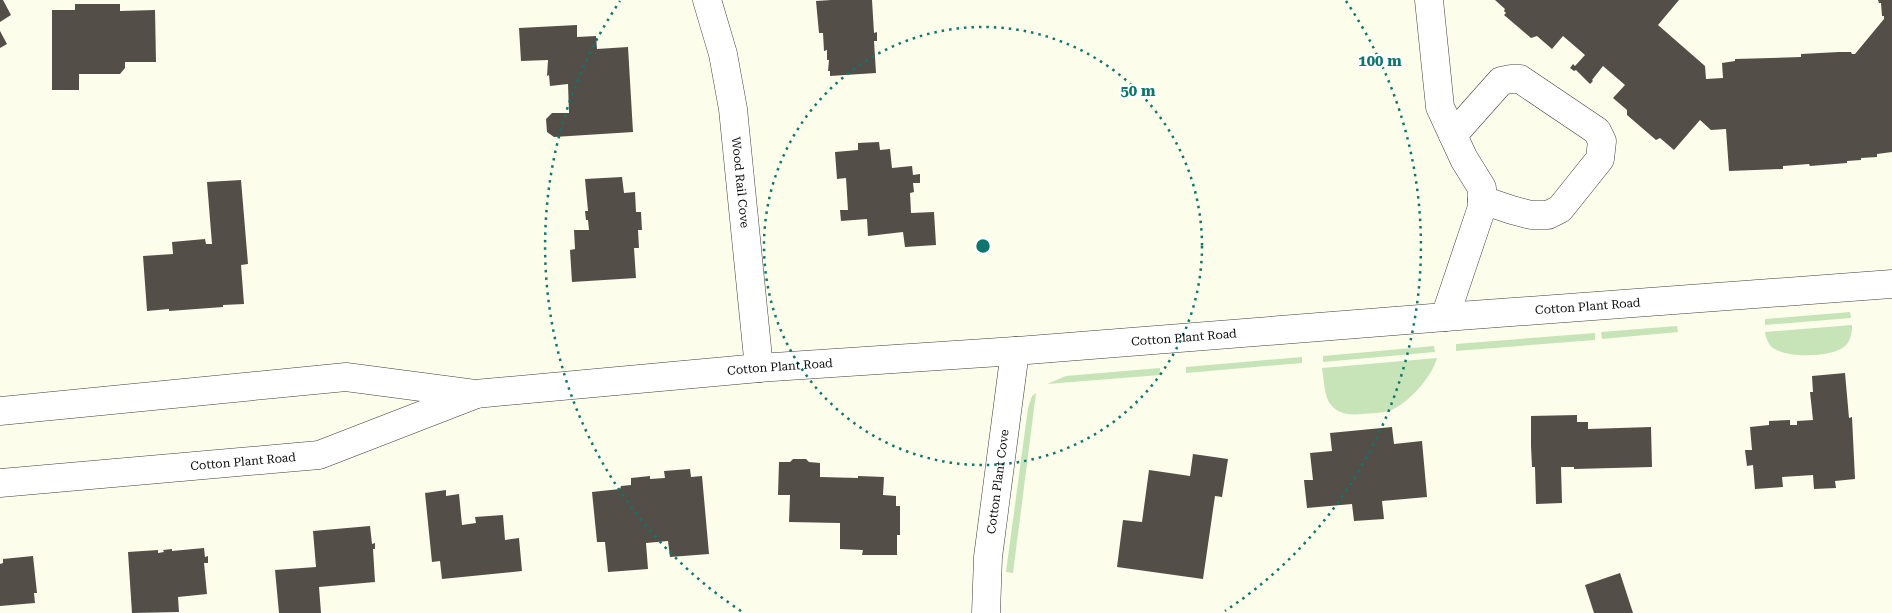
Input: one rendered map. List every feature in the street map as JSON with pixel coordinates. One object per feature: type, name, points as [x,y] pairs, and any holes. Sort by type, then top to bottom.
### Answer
[{"type":"street","name":"Wood Rail Cove","points":[[707,0],[723,54],[733,109],[758,368]]},
{"type":"street","points":[[1429,0],[1440,106],[1464,159],[1482,188],[1482,207],[1445,316]]},
{"type":"street","points":[[1453,134],[1501,82],[1511,79],[1520,80],[1597,131],[1602,141],[1600,159],[1560,209],[1548,214],[1531,215],[1482,200]]},
{"type":"street","name":"Cotton Plant Road","points":[[0,411],[346,377],[475,394],[758,368],[1015,351],[1445,316],[1892,284]]},
{"type":"street","name":"Cotton Plant Cove","points":[[986,613],[988,557],[1015,351]]},
{"type":"street","name":"Cotton Plant Road","points":[[0,483],[319,455],[475,394]]},
{"type":"green space","points":[[1850,312],[1851,318],[1765,325],[1765,319]]},
{"type":"green space","points":[[1852,325],[1850,339],[1845,346],[1839,350],[1820,355],[1788,354],[1780,351],[1770,345],[1765,332]]},
{"type":"green space","points":[[1677,326],[1678,332],[1602,339],[1601,332]]},
{"type":"green space","points":[[1595,333],[1595,340],[1456,351],[1456,344]]},
{"type":"green space","points":[[1434,346],[1435,352],[1323,362],[1323,356]]},
{"type":"green space","points":[[1302,357],[1302,363],[1186,373],[1186,367]]},
{"type":"green space","points":[[1437,358],[1430,373],[1418,389],[1404,402],[1389,411],[1345,414],[1334,408],[1327,397],[1322,368]]},
{"type":"green space","points":[[1160,368],[1160,375],[1047,384],[1066,376]]},
{"type":"green space","points":[[1036,393],[1013,573],[1006,572],[1028,408],[1032,396]]},
{"type":"building","points":[[0,0],[3,0],[11,15],[0,22]]},
{"type":"building","points":[[872,0],[874,33],[877,32],[877,41],[874,41],[876,73],[830,76],[827,50],[824,51],[823,33],[819,33],[816,1]]},
{"type":"building","points":[[1495,0],[1679,0],[1658,25],[1705,66],[1706,79],[1723,78],[1722,63],[1735,61],[1735,59],[1801,57],[1801,54],[1839,52],[1855,54],[1884,19],[1881,3],[1878,0],[1892,0],[1892,152],[1877,154],[1877,157],[1847,161],[1847,163],[1783,166],[1783,169],[1729,171],[1726,129],[1711,130],[1700,120],[1674,150],[1660,138],[1656,140],[1627,115],[1627,110],[1613,98],[1625,85],[1603,66],[1590,84],[1576,70],[1574,71],[1570,68],[1573,64],[1575,66],[1585,55],[1563,36],[1552,49],[1537,36],[1531,38],[1504,15],[1506,13],[1505,9]]},
{"type":"building","points":[[75,4],[120,4],[120,11],[155,10],[156,62],[125,62],[125,68],[120,74],[79,74],[79,90],[52,90],[52,10],[75,10]]},
{"type":"building","points":[[577,25],[577,37],[596,36],[597,49],[628,47],[633,132],[554,137],[547,132],[546,119],[552,113],[569,113],[568,84],[550,86],[549,75],[547,76],[548,60],[521,61],[519,28]]},
{"type":"building","points":[[0,31],[7,44],[0,48]]},
{"type":"building","points":[[879,142],[880,150],[890,149],[892,168],[912,166],[913,175],[920,174],[920,183],[913,183],[914,192],[910,193],[911,213],[934,212],[936,245],[905,247],[903,232],[868,236],[867,219],[841,221],[840,210],[848,210],[846,178],[837,179],[835,152],[858,150],[858,143]]},
{"type":"building","points":[[622,177],[624,193],[635,192],[636,212],[641,212],[642,230],[638,230],[639,248],[634,248],[636,278],[572,282],[570,250],[575,249],[574,230],[589,230],[585,211],[588,211],[585,179]]},
{"type":"building","points":[[241,180],[248,264],[241,265],[244,304],[169,311],[169,309],[147,311],[143,256],[173,254],[172,242],[205,239],[206,244],[212,244],[207,182]]},
{"type":"building","points":[[1845,373],[1849,418],[1852,417],[1855,479],[1835,481],[1836,488],[1814,489],[1813,475],[1782,477],[1783,487],[1755,489],[1753,465],[1747,466],[1745,450],[1752,450],[1750,427],[1769,425],[1769,421],[1790,420],[1790,425],[1797,425],[1797,421],[1813,420],[1810,392],[1813,392],[1812,376]]},
{"type":"building","points":[[1577,415],[1577,422],[1588,422],[1588,429],[1651,427],[1652,467],[1574,469],[1574,467],[1561,467],[1562,503],[1536,504],[1535,467],[1532,467],[1531,416]]},
{"type":"building","points":[[1392,427],[1394,444],[1422,441],[1427,497],[1382,501],[1384,519],[1354,521],[1352,504],[1307,508],[1304,480],[1313,480],[1310,453],[1332,451],[1330,433]]},
{"type":"building","points":[[1193,454],[1228,459],[1222,497],[1215,496],[1203,579],[1117,567],[1123,520],[1142,522],[1149,470],[1190,476]]},
{"type":"building","points":[[793,459],[806,459],[809,462],[820,463],[820,477],[884,477],[883,495],[896,496],[896,506],[900,506],[900,535],[897,535],[897,555],[862,555],[863,550],[840,549],[840,523],[789,522],[790,495],[778,495],[779,462],[790,462]]},
{"type":"building","points":[[690,469],[691,477],[702,476],[709,554],[670,557],[668,541],[646,543],[648,569],[608,572],[605,542],[597,542],[592,492],[620,489],[621,486],[631,485],[631,478],[650,476],[650,479],[665,478],[664,471]]},
{"type":"building","points":[[446,490],[446,496],[459,494],[462,525],[476,523],[475,517],[503,515],[505,540],[519,538],[522,571],[442,579],[440,561],[432,562],[425,493]]},
{"type":"building","points":[[370,526],[372,544],[375,543],[375,549],[373,549],[375,582],[319,587],[321,613],[279,613],[275,570],[316,567],[313,531]]},
{"type":"building","points":[[204,548],[205,557],[208,556],[208,563],[204,563],[207,594],[178,597],[179,612],[132,613],[128,552],[158,550],[158,553],[164,552],[163,550],[172,549],[172,551]]},
{"type":"building","points":[[33,556],[37,593],[34,593],[35,603],[0,606],[0,564],[3,563],[3,559]]},
{"type":"building","points":[[1620,573],[1633,613],[1594,613],[1585,585]]}]
